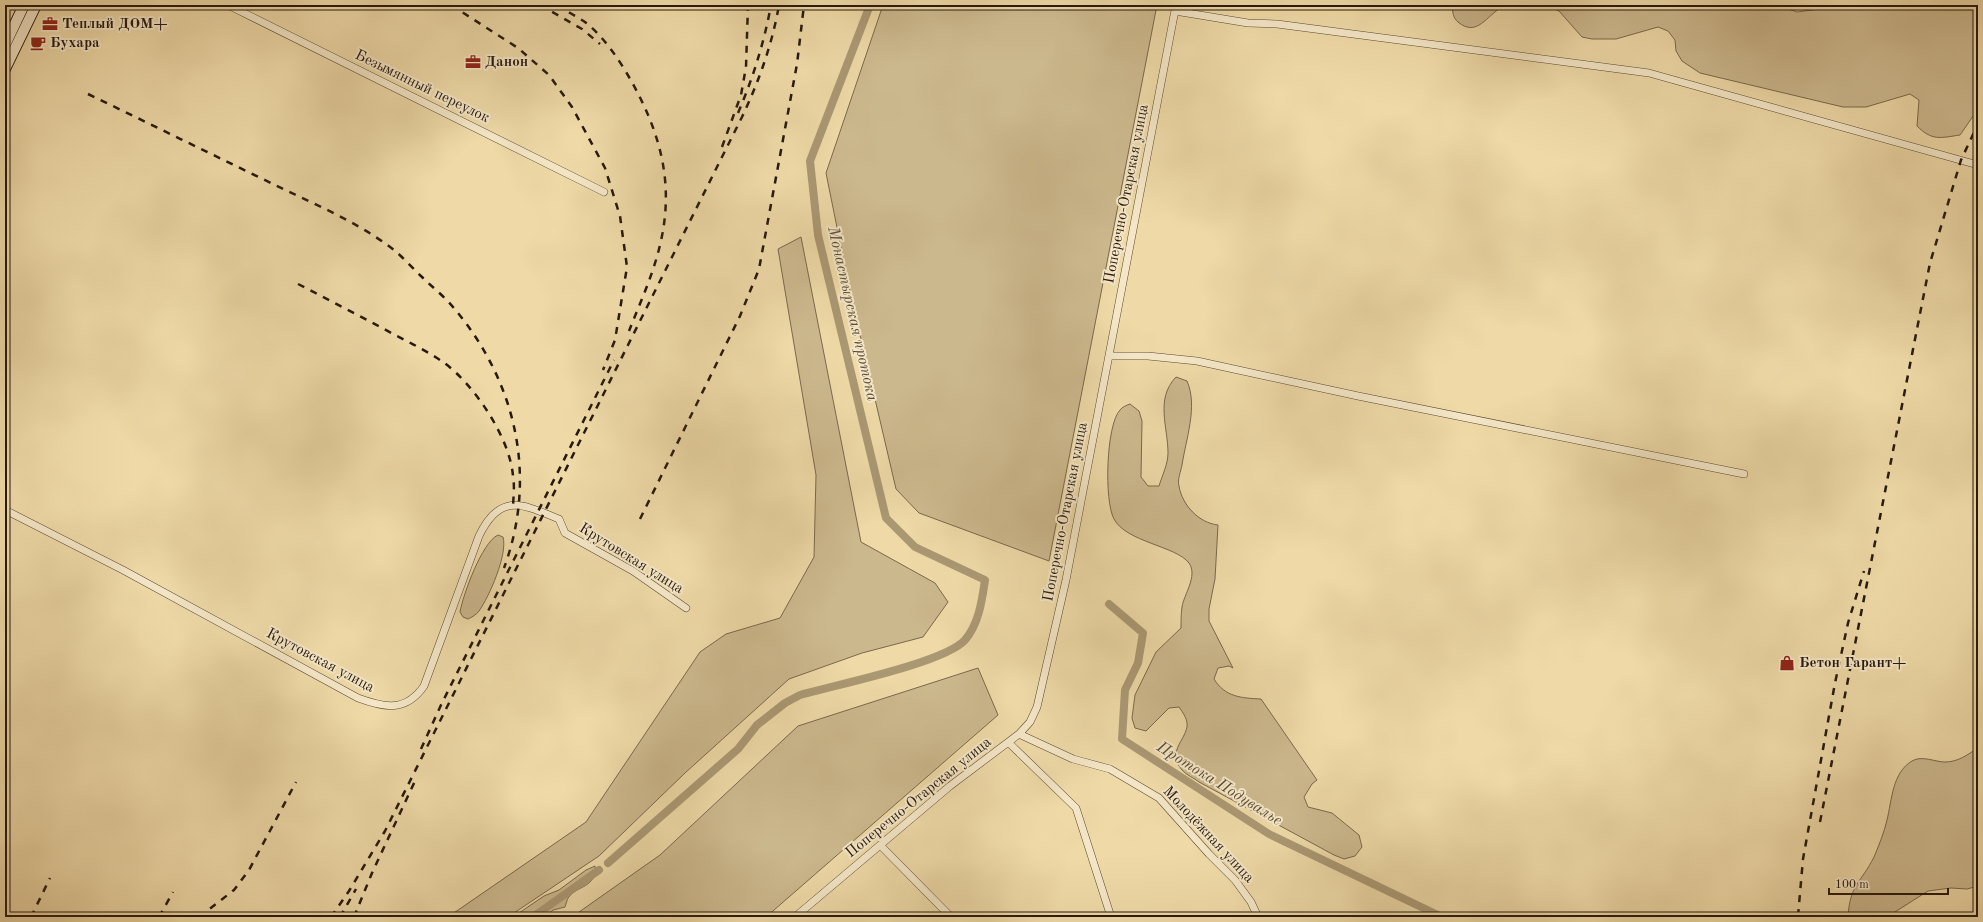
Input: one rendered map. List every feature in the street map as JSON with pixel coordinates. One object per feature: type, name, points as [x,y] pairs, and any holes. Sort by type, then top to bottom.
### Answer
[{"type":"main road","points":[[5,45],[24,5]]},
{"type":"main road","points":[[5,68],[36,5]]},
{"type":"street","name":"Безымянный переулок","points":[[228,5],[604,192]]},
{"type":"street","points":[[1176,8],[1248,23],[1277,24],[1649,73],[1978,165]]},
{"type":"street","name":"Поперечно-Отарская улица","points":[[795,917],[950,786],[1009,743],[1030,722],[1037,707],[1066,580],[1176,8]]},
{"type":"street","points":[[1110,356],[1148,356],[1197,361],[1358,396],[1744,474]]},
{"type":"street","name":"Крутовская улица","points":[[5,510],[123,570],[358,698],[386,706],[402,705],[413,699],[424,686],[479,536],[485,524],[502,507],[513,504],[526,506],[559,519],[565,533],[633,572],[686,608]]},
{"type":"street","name":"Молодёжная улица","points":[[1019,734],[1073,759],[1110,769],[1159,798],[1209,854],[1236,880],[1251,902],[1258,917]]},
{"type":"street","points":[[1009,743],[1076,808],[1110,917]]},
{"type":"street","points":[[880,845],[951,917]]},
{"type":"shaded area","points":[[883,5],[1157,5],[1049,561],[919,513],[896,489],[850,292],[826,173]]},
{"type":"shaded area","points":[[1453,5],[1515,5],[1502,7],[1482,24],[1471,28],[1456,20],[1453,14]]},
{"type":"shaded area","points":[[1545,5],[1777,5],[1797,12],[1827,8],[1830,5],[1978,5],[1978,109],[1960,135],[1942,137],[1932,136],[1922,131],[1917,126],[1919,100],[1910,94],[1866,107],[1843,107],[1700,73],[1682,61],[1676,51],[1675,40],[1668,31],[1658,27],[1616,39],[1592,39],[1582,37],[1559,11]]},
{"type":"shaded area","points":[[801,237],[861,542],[935,583],[948,602],[923,637],[862,653],[789,679],[685,773],[599,856],[508,917],[448,917],[586,822],[700,652],[726,634],[780,618],[814,557],[816,475],[778,249]]},
{"type":"shaded area","points":[[1176,377],[1187,381],[1191,401],[1190,423],[1178,481],[1181,493],[1192,512],[1204,521],[1218,525],[1215,579],[1209,609],[1209,621],[1233,668],[1229,666],[1218,668],[1214,679],[1223,690],[1228,693],[1240,697],[1261,699],[1317,780],[1312,784],[1304,797],[1308,807],[1332,813],[1359,835],[1362,847],[1355,856],[1344,859],[1334,855],[1199,782],[1184,772],[1178,764],[1176,752],[1187,727],[1187,721],[1179,707],[1169,708],[1146,731],[1135,728],[1132,718],[1135,695],[1156,652],[1181,628],[1183,602],[1190,585],[1192,574],[1189,563],[1183,557],[1129,533],[1120,527],[1114,519],[1109,496],[1109,446],[1115,418],[1121,409],[1130,404],[1139,411],[1142,421],[1141,477],[1148,486],[1159,486],[1168,457],[1164,404],[1166,394]]},
{"type":"shaded area","points":[[498,535],[503,537],[504,544],[503,554],[497,575],[488,596],[479,611],[468,619],[463,617],[460,612],[469,582],[486,548]]},
{"type":"shaded area","points":[[978,668],[998,715],[766,917],[572,917],[660,855],[798,726]]},
{"type":"shaded area","points":[[1978,748],[1978,886],[1967,889],[1951,888],[1928,891],[1887,917],[1848,917],[1851,897],[1857,884],[1874,857],[1881,839],[1894,788],[1900,772],[1905,766],[1916,759],[1950,762],[1962,758]]},
{"type":"shaded area","points":[[595,866],[593,878],[590,882],[568,898],[565,907],[553,910],[546,917],[513,917],[544,896],[559,890],[586,870]]},
{"type":"waterway","name":"Монастырская протока","points":[[608,863],[738,749],[757,725],[785,703],[800,695],[913,665],[935,657],[953,649],[965,640],[970,634],[977,619],[983,596],[985,580],[915,547],[886,518],[818,235],[810,161],[870,5]]},
{"type":"waterway","name":"Протока Подувалье","points":[[1109,604],[1143,633],[1138,663],[1125,690],[1122,739],[1269,834],[1442,917]]},
{"type":"waterway","points":[[533,917],[599,870]]},
{"type":"railway","points":[[451,5],[518,48],[549,75],[572,107],[605,168],[620,216],[627,267],[615,340],[603,370]]},
{"type":"railway","points":[[540,5],[582,29],[600,44]]},
{"type":"railway","points":[[557,5],[592,28],[615,55],[640,97],[649,117],[662,158],[666,200],[660,245],[650,278],[629,331]]},
{"type":"railway","points":[[722,147],[741,95],[746,67],[748,5]]},
{"type":"railway","points":[[738,113],[758,60],[771,5]]},
{"type":"railway","points":[[331,917],[349,891],[385,831],[742,117],[764,62],[773,34],[779,5]]},
{"type":"railway","points":[[640,519],[740,316],[759,269],[797,64],[804,5]]},
{"type":"railway","points":[[88,94],[351,222],[398,253],[453,307],[475,336],[492,366],[506,398],[515,431],[519,464],[519,499],[514,533],[504,568]]},
{"type":"railway","points":[[1820,822],[1930,263],[1961,160],[1978,124]]},
{"type":"railway","points":[[298,284],[429,353],[443,362],[467,384],[498,429],[505,445],[514,480],[513,509]]},
{"type":"railway","points":[[421,749],[441,705],[614,360]]},
{"type":"railway","points":[[1798,916],[1803,859],[1835,683],[1848,623],[1864,571]]},
{"type":"railway","points":[[354,917],[372,873],[415,781]]},
{"type":"railway","points":[[199,917],[234,890],[249,870],[296,782]]},
{"type":"railway","points":[[31,917],[50,878]]},
{"type":"railway","points":[[340,917],[356,889]]},
{"type":"railway","points":[[159,917],[173,892]]},
{"type":"place","name":"Теплый ДОМ+","points":[[50,24]]},
{"type":"place","name":"Бухара","points":[[38,43]]},
{"type":"place","name":"Данон","points":[[473,62]]},
{"type":"place","name":"Бетон Гарант+","points":[[1787,663]]}]
